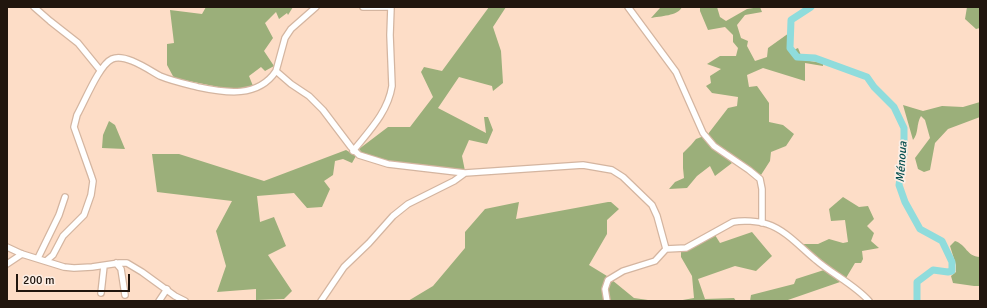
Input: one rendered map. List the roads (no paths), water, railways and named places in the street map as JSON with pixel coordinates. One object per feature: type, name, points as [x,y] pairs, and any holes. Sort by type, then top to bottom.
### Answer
[{"type":"street","points":[[34,7],[78,43],[100,70]]},
{"type":"street","points":[[46,261],[53,255],[63,236],[84,215],[91,195],[93,181],[74,127],[77,115],[100,70],[112,59],[125,59],[169,79],[217,91],[231,93],[255,89],[277,74],[285,38],[291,29],[316,7]]},
{"type":"street","points":[[353,151],[375,124],[383,111],[391,94],[392,86],[390,7],[363,7]]},
{"type":"street","points":[[628,7],[676,72],[703,133],[714,146],[760,179],[762,189],[762,223]]},
{"type":"street","points":[[277,74],[309,96],[323,110],[353,151],[365,158],[388,164],[465,174],[583,165],[612,170],[623,177],[652,205],[657,216],[666,249]]},
{"type":"street","points":[[321,301],[344,267],[393,216],[417,199],[465,174]]},
{"type":"street","points":[[38,258],[59,215],[65,197]]},
{"type":"street","points":[[607,301],[605,289],[606,284],[612,276],[628,269],[656,261],[666,249],[686,248],[733,222],[740,222],[762,223],[774,227],[815,260],[861,293],[869,301]]},
{"type":"street","points":[[7,248],[64,267],[74,268],[104,266],[116,263],[131,265],[175,296],[185,301]]},
{"type":"street","points":[[7,264],[22,254]]},
{"type":"street","points":[[116,263],[121,269],[125,295]]},
{"type":"street","points":[[101,293],[104,266]]},
{"type":"street","points":[[159,301],[166,289]]},
{"type":"waterway","name":"Ménoua","points":[[811,7],[791,20],[790,48],[797,57],[815,58],[867,77],[874,87],[894,107],[904,128],[904,153],[899,185],[905,202],[920,229],[942,241],[952,262],[952,271],[948,272],[933,270],[917,282],[917,301]]}]
